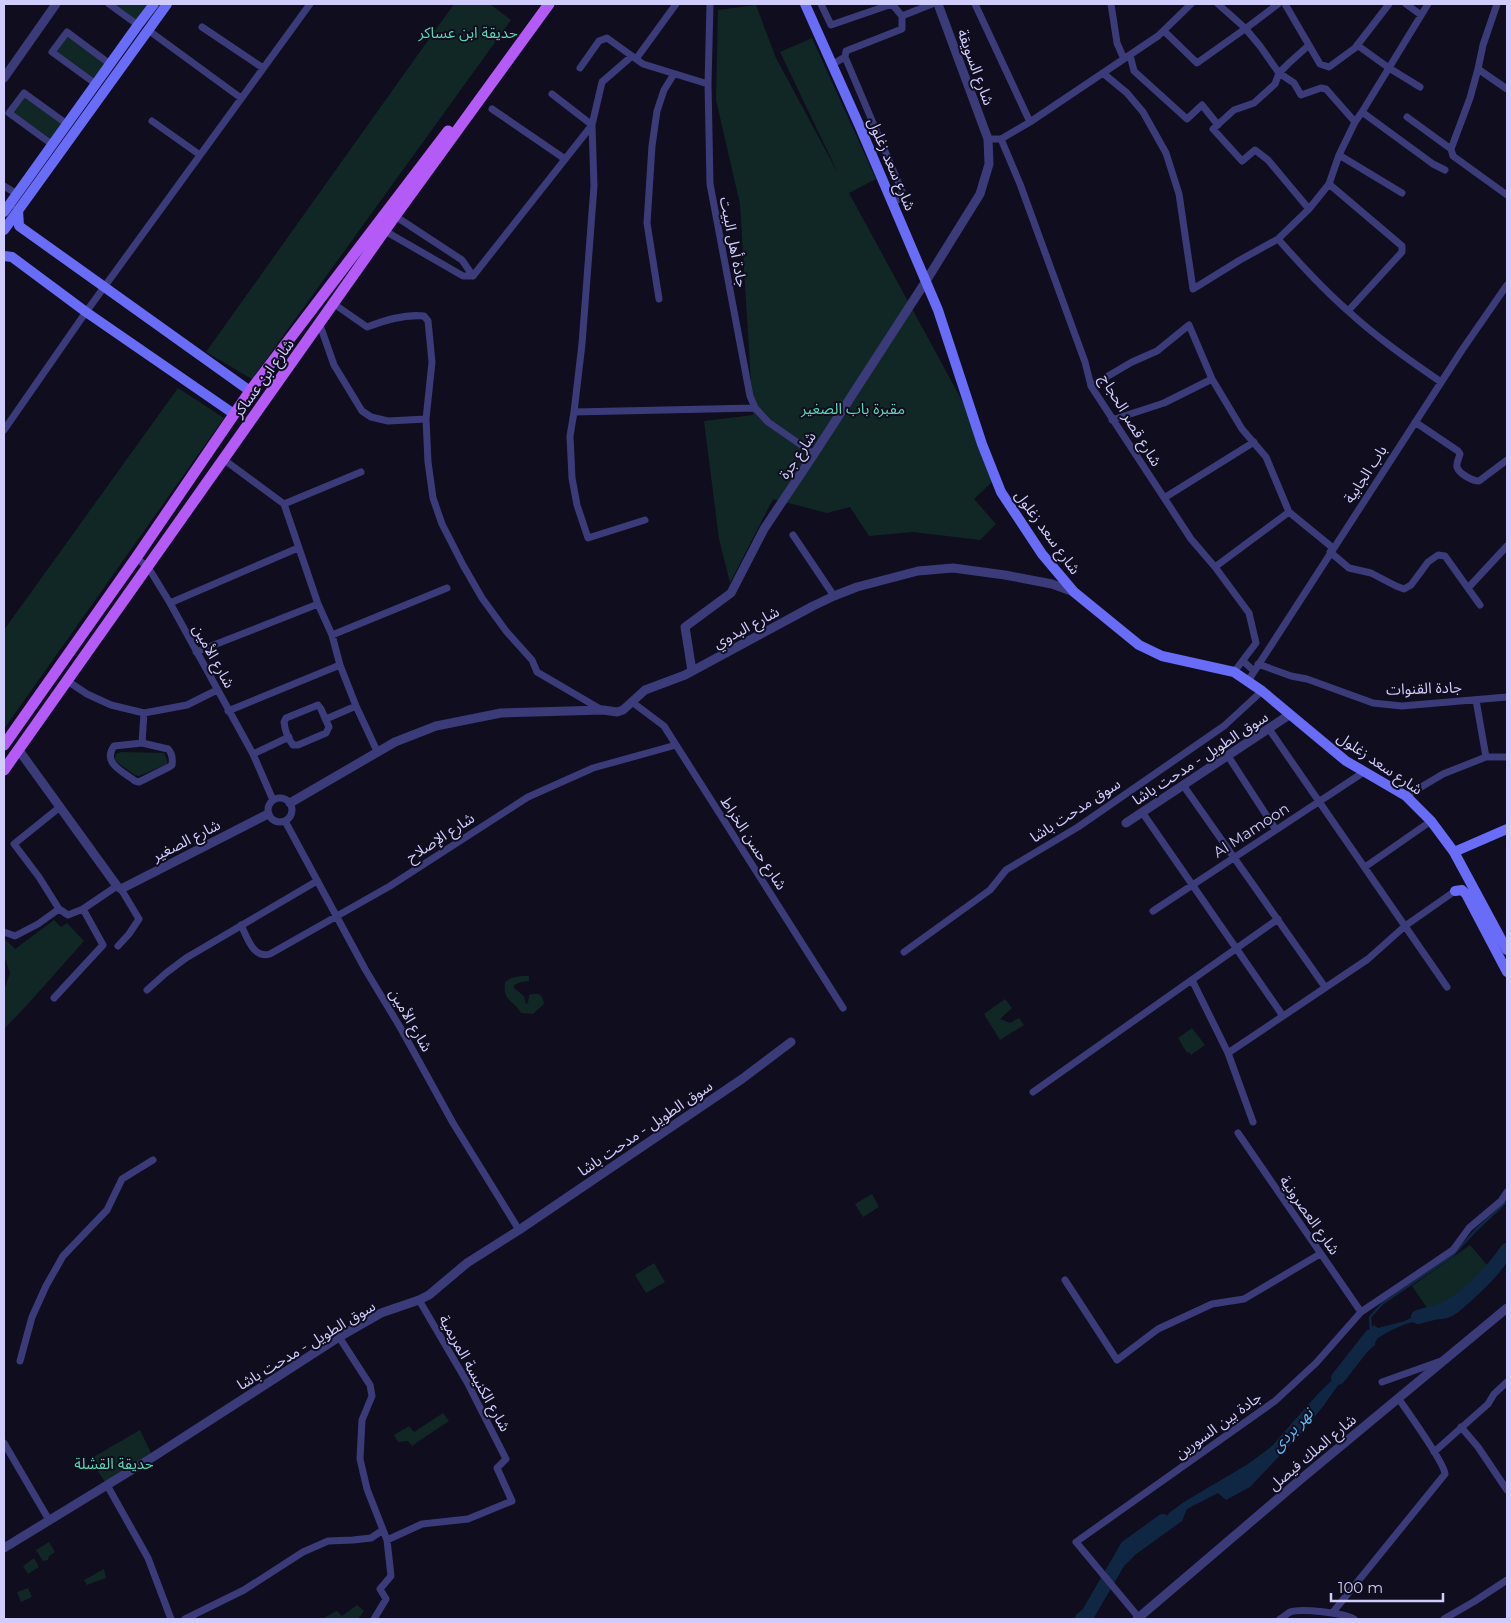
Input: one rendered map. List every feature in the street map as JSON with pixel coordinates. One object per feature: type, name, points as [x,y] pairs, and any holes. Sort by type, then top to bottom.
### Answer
[{"type":"main road","points":[[4,212],[153,4]]},
{"type":"main road","points":[[4,230],[167,4]]},
{"type":"main road","name":"شارع ابن عساكر","points":[[4,745],[136,558],[250,391],[543,4]]},
{"type":"main road","name":"شارع ابن عساكر","points":[[4,770],[385,230],[549,4]]},
{"type":"main road","name":"شارع سعد زغلول","points":[[805,4],[938,310],[982,444],[1001,492],[1042,554],[1074,592],[1139,645],[1162,656],[1234,672],[1262,691],[1289,716],[1346,760],[1406,796],[1432,821],[1454,852],[1507,950]]},
{"type":"main road","points":[[18,210],[19,226],[250,391]]},
{"type":"main road","points":[[4,256],[12,257],[86,312],[234,414]]},
{"type":"main road","points":[[1454,852],[1507,830]]},
{"type":"main road","points":[[1455,892],[1462,890],[1466,894],[1507,972]]},
{"type":"street","points":[[4,78],[56,4]]},
{"type":"street","points":[[109,4],[138,25]]},
{"type":"street","points":[[4,430],[86,312],[310,4]]},
{"type":"street","points":[[645,520],[588,538],[577,505],[572,478],[570,436],[582,344],[594,186],[592,125],[602,82],[634,57],[676,4]]},
{"type":"street","name":"جادة أهل البيت","points":[[710,4],[708,84],[709,168],[712,200],[750,396],[755,408],[768,422],[814,454]]},
{"type":"street","points":[[820,4],[831,25],[892,4],[902,16],[902,29],[846,51],[844,57],[832,64]]},
{"type":"street","points":[[902,16],[932,4]]},
{"type":"street","name":"شارع السويقة","points":[[938,4],[988,139]]},
{"type":"street","points":[[976,4],[1030,122]]},
{"type":"street","points":[[1111,4],[1117,43],[1134,71],[1188,119],[1202,104],[1218,125]]},
{"type":"street","points":[[988,139],[1001,139],[1104,74],[1164,31],[1192,4]]},
{"type":"street","points":[[1218,4],[1245,28],[1279,73],[1294,83],[1301,95],[1321,88],[1326,89],[1355,122]]},
{"type":"street","points":[[1164,31],[1197,63],[1278,4]]},
{"type":"street","points":[[1285,4],[1320,64],[1329,67],[1357,45],[1390,4]]},
{"type":"street","points":[[1406,4],[1421,15]]},
{"type":"street","points":[[1104,74],[1127,93],[1143,112],[1166,153],[1179,194],[1194,289],[1278,239],[1309,209],[1329,184],[1339,155],[1355,122],[1428,4]]},
{"type":"street","points":[[1496,4],[1483,45],[1470,98],[1451,149],[1452,156],[1507,195]]},
{"type":"street","points":[[202,27],[263,68]]},
{"type":"street","points":[[148,30],[241,98]]},
{"type":"street","points":[[96,84],[52,52],[67,32],[110,64]]},
{"type":"street","points":[[580,68],[603,38],[611,39],[634,57],[651,67],[708,84]]},
{"type":"street","points":[[1309,45],[1279,73],[1275,84],[1254,103],[1234,110],[1213,129],[1242,161],[1255,150],[1268,160],[1309,209]]},
{"type":"street","points":[[1357,45],[1420,87]]},
{"type":"street","points":[[844,57],[902,191],[900,197],[893,204]]},
{"type":"street","points":[[1478,69],[1507,89]]},
{"type":"street","points":[[659,299],[647,223],[652,146],[657,111],[664,90],[674,74]]},
{"type":"street","points":[[53,145],[9,113],[24,93],[67,124]]},
{"type":"street","points":[[552,94],[592,125]]},
{"type":"street","points":[[492,109],[565,159]]},
{"type":"street","points":[[1362,112],[1433,164],[1445,170]]},
{"type":"street","points":[[1407,117],[1451,149]]},
{"type":"street","points":[[152,121],[200,155]]},
{"type":"street","points":[[473,276],[592,125]]},
{"type":"street","name":"شارع جرة","points":[[692,671],[685,627],[731,593],[764,529],[926,281],[980,194],[990,164],[988,139]]},
{"type":"street","name":"شارع قصر الحجاج","points":[[1001,139],[1020,184],[1085,362],[1091,386],[1191,539],[1249,612],[1256,643],[1234,672]]},
{"type":"street","points":[[1339,155],[1402,193]]},
{"type":"street","points":[[1329,184],[1402,246],[1402,252],[1348,311]]},
{"type":"street","points":[[4,186],[17,194]]},
{"type":"street","points":[[395,216],[462,260],[473,276]]},
{"type":"street","points":[[385,230],[463,276],[473,276]]},
{"type":"street","points":[[1278,239],[1309,274],[1348,311],[1394,349],[1441,382]]},
{"type":"street","name":"باب الجابية","points":[[1248,681],[1441,382],[1507,285]]},
{"type":"street","points":[[334,304],[367,327],[391,318],[416,315],[424,316],[428,321],[432,362],[426,419],[428,462],[433,498],[442,524],[482,598],[506,631],[532,660],[537,672],[603,710]]},
{"type":"street","points":[[320,324],[334,365],[362,411],[371,417],[388,421],[426,419]]},
{"type":"street","points":[[1091,386],[1132,362],[1157,351],[1188,325],[1212,379],[1242,429],[1266,457],[1289,512],[1350,568],[1371,574],[1404,589],[1411,585],[1428,562],[1438,555],[1445,556],[1480,604]]},
{"type":"street","points":[[1112,420],[1164,403],[1212,379]]},
{"type":"street","points":[[574,412],[755,408]]},
{"type":"street","points":[[1415,422],[1458,451],[1460,454],[1456,465],[1458,470],[1475,482],[1507,460]]},
{"type":"street","points":[[1164,498],[1254,442]]},
{"type":"street","points":[[224,459],[284,504],[318,604],[332,635],[340,665],[356,706],[377,751],[290,804]]},
{"type":"street","points":[[284,504],[361,472]]},
{"type":"street","points":[[1215,567],[1289,512]]},
{"type":"street","points":[[793,535],[834,596]]},
{"type":"street","points":[[1468,588],[1507,546]]},
{"type":"street","points":[[170,603],[298,548]]},
{"type":"street","name":"شارع الأمين","points":[[136,558],[148,567],[170,603],[254,754],[273,800]]},
{"type":"street","name":"شارع البدوي","points":[[377,751],[436,726],[501,713],[603,710],[616,712],[628,707],[645,690],[692,671],[834,596],[858,587],[918,571],[953,568],[1028,578],[1074,592]]},
{"type":"street","points":[[332,635],[447,588]]},
{"type":"street","points":[[196,652],[318,604]]},
{"type":"street","points":[[1242,661],[1254,671]]},
{"type":"street","name":"جادة القنوات","points":[[1258,664],[1291,676],[1307,679],[1373,703],[1402,706],[1507,697]]},
{"type":"street","points":[[228,710],[340,665]]},
{"type":"street","points":[[66,680],[87,694],[111,705],[144,713],[187,706],[217,690]]},
{"type":"street","name":"سوق مدحت باشا","points":[[904,952],[990,890],[1006,870],[1078,827],[1218,730],[1262,691]]},
{"type":"street","points":[[1476,700],[1486,757]]},
{"type":"street","name":"شارع حسن الخراط","points":[[632,702],[664,726],[843,1008]]},
{"type":"street","points":[[318,705],[329,727],[326,733],[298,745],[293,745],[289,737],[284,722],[286,718],[318,705]]},
{"type":"street","points":[[326,719],[356,706]]},
{"type":"street","points":[[142,743],[144,713]]},
{"type":"street","name":"سوق الطويل - مدحت باشا","points":[[1126,823],[1289,716]]},
{"type":"street","points":[[1269,729],[1447,987]]},
{"type":"street","points":[[254,754],[289,737]]},
{"type":"street","points":[[142,743],[168,748],[172,754],[172,765],[139,782],[112,763],[110,757],[114,746],[142,743]]},
{"type":"street","name":"شارع الإصلاح","points":[[241,925],[254,950],[258,954],[264,955],[390,886],[528,798],[593,768],[676,745]]},
{"type":"street","points":[[18,749],[119,887],[139,919],[118,946]]},
{"type":"street","points":[[1228,756],[1276,830]]},
{"type":"street","points":[[1406,796],[1443,774],[1486,757],[1507,757]]},
{"type":"street","name":"Al Mamoon","points":[[1153,911],[1364,772]]},
{"type":"street","points":[[1183,785],[1325,987]]},
{"type":"street","points":[[284,799],[290,804],[292,813],[285,821],[273,821],[268,814],[268,806],[273,800],[284,799]]},
{"type":"street","points":[[60,807],[14,844],[39,877],[58,909],[68,915],[83,909],[119,887]]},
{"type":"street","points":[[1142,812],[1283,1016]]},
{"type":"street","name":"شارع الصغير","points":[[119,887],[268,814]]},
{"type":"street","name":"شارع الأمين","points":[[285,821],[365,969],[400,1027],[453,1124],[519,1230]]},
{"type":"street","points":[[1365,867],[1432,821]]},
{"type":"street","points":[[148,990],[176,965],[317,881]]},
{"type":"street","points":[[1228,1053],[1368,958],[1405,926],[1455,892]]},
{"type":"street","points":[[4,932],[15,936],[38,924],[58,909]]},
{"type":"street","points":[[54,998],[103,945],[83,909]]},
{"type":"street","points":[[1032,1092],[1278,919]]},
{"type":"street","points":[[1192,980],[1228,1053],[1253,1122]]},
{"type":"street","name":"سوق الطويل - مدحت باشا","points":[[4,1548],[107,1485],[339,1337],[381,1313],[429,1295],[467,1263],[742,1079],[791,1042]]},
{"type":"street","name":"شارع العصرونية","points":[[1238,1133],[1361,1312]]},
{"type":"street","points":[[20,1361],[32,1317],[46,1286],[63,1256],[107,1210],[122,1179],[153,1160]]},
{"type":"street","name":"جادة بين السورين","points":[[1138,1619],[1076,1542],[1275,1401],[1316,1363],[1361,1312],[1453,1250],[1469,1228],[1501,1201],[1507,1192]]},
{"type":"street","points":[[1066,1280],[1117,1360],[1158,1328],[1212,1304],[1244,1299],[1320,1254]]},
{"type":"street","name":"شارع الكنيسة المريمية","points":[[387,1540],[422,1524],[468,1520],[512,1501],[497,1468],[506,1458],[467,1382],[419,1300]]},
{"type":"street","name":"شارع الملك فيصل","points":[[1138,1619],[1293,1485],[1507,1308]]},
{"type":"street","points":[[339,1337],[370,1385],[372,1396],[362,1420],[360,1459],[367,1489],[387,1540],[391,1576],[380,1589],[386,1599],[374,1619]]},
{"type":"street","points":[[1382,1382],[1446,1359]]},
{"type":"street","points":[[1434,1452],[1488,1404],[1494,1394],[1507,1382]]},
{"type":"street","points":[[1333,1612],[1445,1474],[1445,1470],[1434,1452],[1398,1398]]},
{"type":"street","points":[[1461,1427],[1478,1447],[1507,1490]]},
{"type":"street","points":[[4,1443],[49,1520]]},
{"type":"street","points":[[107,1485],[148,1558],[171,1619]]},
{"type":"street","points":[[185,1619],[244,1590],[303,1552],[328,1540],[371,1538],[383,1530]]},
{"type":"street","points":[[1444,1619],[1475,1602],[1507,1580]]},
{"type":"street","points":[[1280,1619],[1291,1611],[1333,1612],[1354,1619]]},
{"type":"green space","points":[[115,4],[146,4],[148,5],[137,20]]},
{"type":"green space","name":"حديقة ابن عساكر","points":[[454,4],[490,4],[511,20],[252,379],[206,352]]},
{"type":"green space","name":"مقبرة باب الصغير","points":[[756,5],[776,58],[839,175],[780,52],[812,38],[876,179],[849,193],[965,406],[992,482],[974,499],[996,524],[980,540],[913,532],[869,536],[850,507],[827,513],[773,499],[730,583],[719,539],[704,421],[753,415],[740,204],[716,100],[718,10]]},
{"type":"green space","points":[[67,35],[105,63],[94,78],[56,51]]},
{"type":"green space","points":[[24,97],[62,124],[51,139],[13,112]]},
{"type":"green space","points":[[178,388],[224,418],[4,729],[4,630]]},
{"type":"green space","points":[[121,752],[164,753],[167,764],[139,776],[135,775],[114,760],[116,754]]},
{"type":"green space","points":[[54,920],[61,927],[67,923],[84,941],[4,1029],[4,990],[10,973],[4,956],[4,938],[15,949]]},
{"type":"green space","points":[[529,976],[529,981],[514,985],[514,988],[524,996],[526,1004],[528,1003],[529,995],[537,994],[542,998],[544,1004],[533,1014],[521,1013],[505,994],[505,982],[511,978]]},
{"type":"green space","points":[[1005,999],[1012,1008],[1000,1019],[1010,1023],[1019,1018],[1024,1025],[1000,1040],[984,1014]]},
{"type":"green space","points":[[1192,1028],[1205,1045],[1191,1055],[1189,1052],[1187,1053],[1178,1038]]},
{"type":"green space","points":[[872,1194],[879,1207],[863,1217],[855,1204]]},
{"type":"green space","points":[[1470,1245],[1489,1267],[1479,1280],[1443,1306],[1428,1309],[1412,1286]]},
{"type":"green space","points":[[654,1263],[665,1282],[646,1293],[635,1275]]},
{"type":"green space","points":[[443,1413],[449,1421],[412,1446],[408,1441],[398,1442],[394,1435],[409,1426],[414,1432]]},
{"type":"green space","name":"حديقة القشلة","points":[[140,1430],[153,1457],[107,1485],[90,1459]]},
{"type":"green space","points":[[49,1542],[55,1552],[49,1556],[48,1560],[43,1561],[36,1550]]},
{"type":"green space","points":[[34,1558],[39,1567],[28,1574],[23,1566]]},
{"type":"green space","points":[[104,1569],[106,1578],[87,1585],[84,1580]]},
{"type":"green space","points":[[28,1588],[32,1597],[21,1602],[17,1592]]},
{"type":"green space","points":[[357,1605],[364,1611],[358,1619],[326,1619],[325,1617],[337,1611],[342,1616]]},
{"type":"water","points":[[1507,1244],[1507,1259],[1503,1268],[1482,1291],[1454,1315],[1402,1325],[1376,1339],[1375,1345],[1367,1352],[1361,1350],[1359,1343],[1374,1325],[1378,1328],[1405,1321],[1422,1312],[1431,1313],[1443,1310],[1468,1293],[1492,1272],[1500,1253]]},
{"type":"water","points":[[1345,1360],[1353,1368],[1304,1430],[1250,1487],[1226,1500],[1218,1493],[1187,1509],[1182,1521],[1135,1555],[1124,1566],[1117,1565],[1127,1547],[1165,1520],[1169,1513],[1248,1464],[1271,1447],[1339,1373]]},
{"type":"waterway","points":[[1371,1329],[1370,1317],[1383,1303],[1452,1256],[1507,1201]]},
{"type":"waterway","name":"نهر بردى","points":[[1418,1317],[1442,1310],[1472,1291],[1487,1276],[1507,1250]]},
{"type":"waterway","name":"نهر بردى","points":[[1338,1378],[1371,1336]]},
{"type":"waterway","name":"نهر بردى","points":[[1082,1619],[1088,1614],[1127,1547],[1163,1521]]}]
